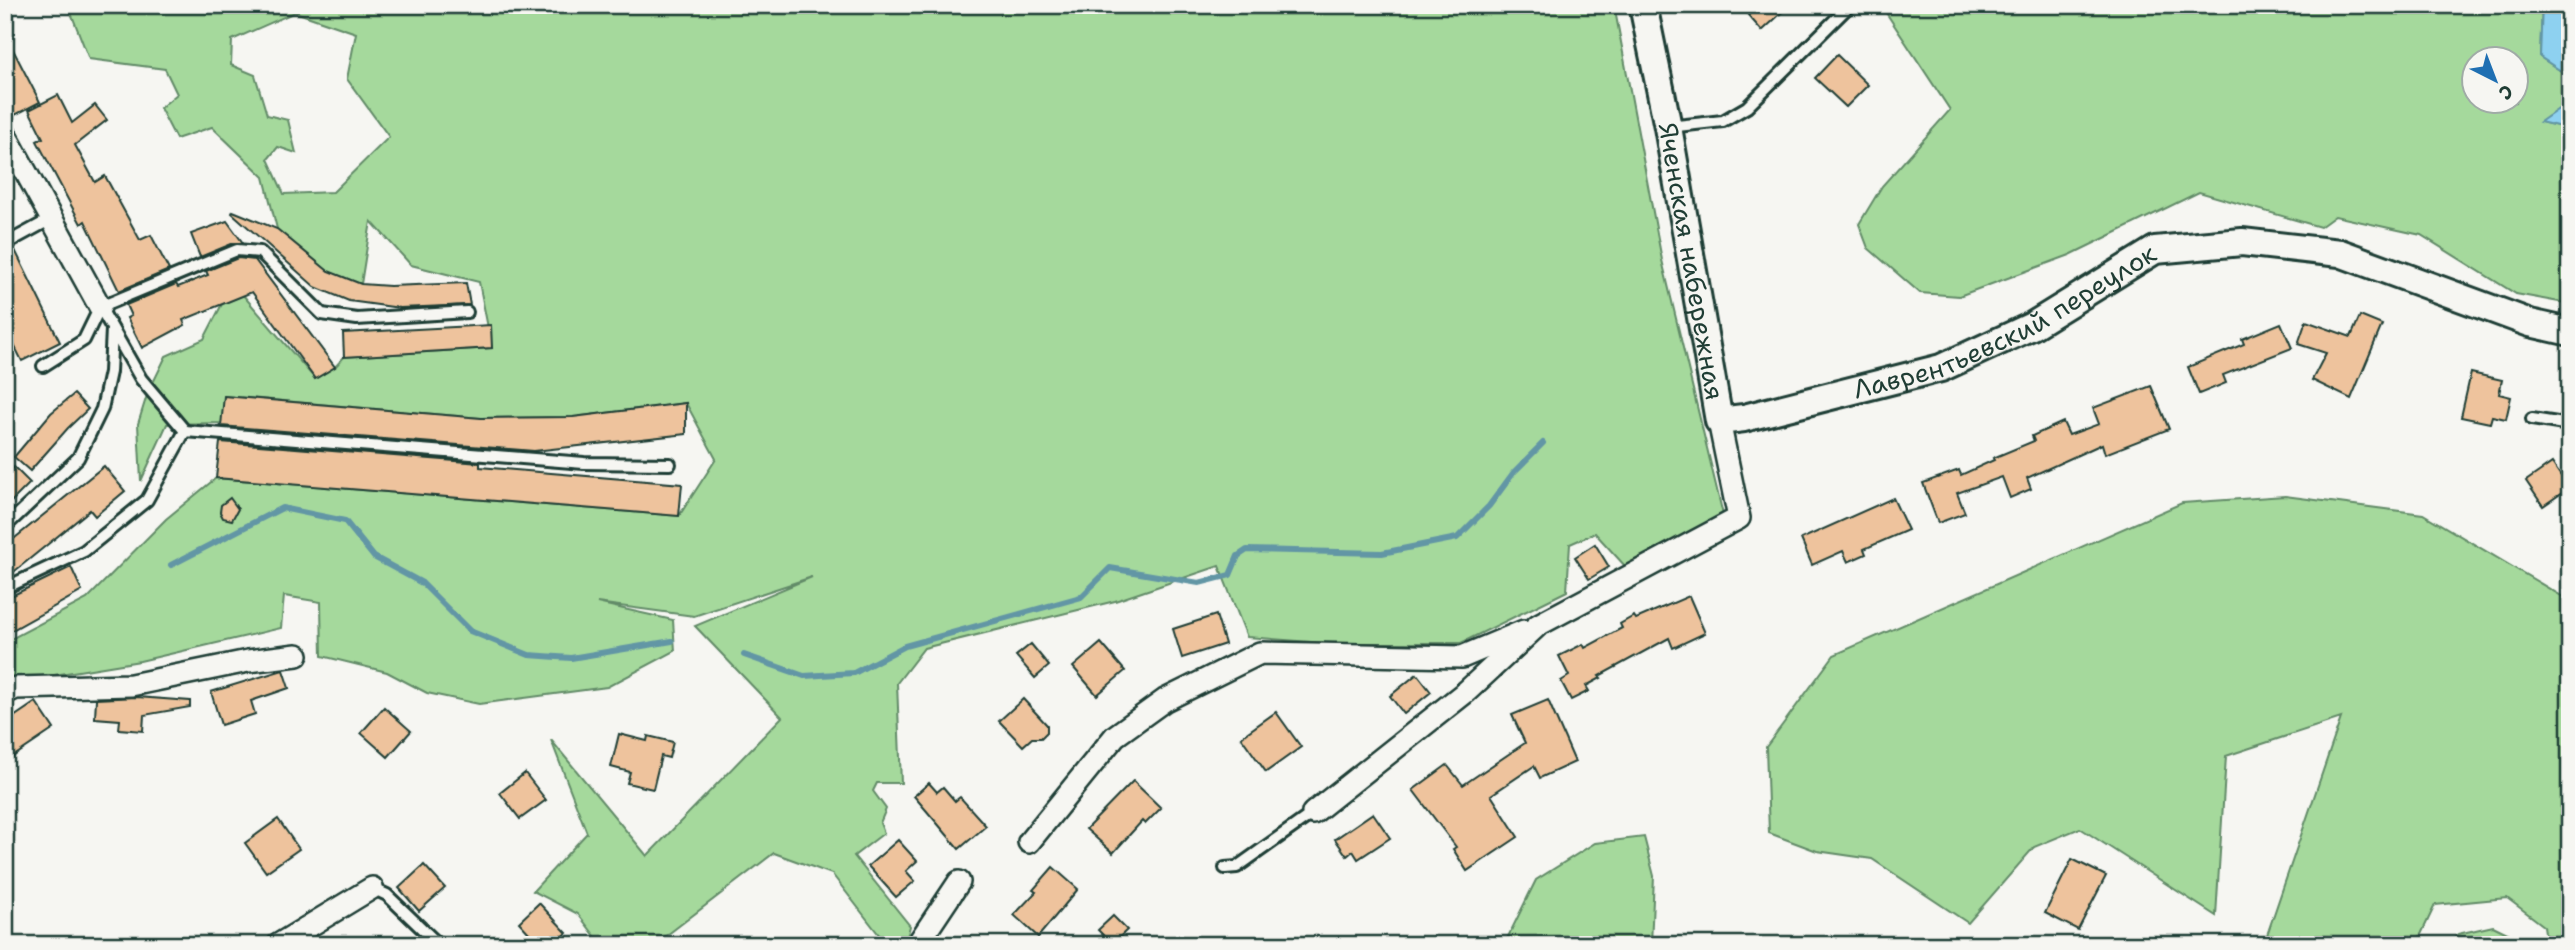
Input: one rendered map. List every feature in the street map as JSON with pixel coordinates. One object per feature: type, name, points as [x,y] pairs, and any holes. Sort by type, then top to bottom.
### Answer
[{"type":"street","name":"Яченская набережная","points":[[1538,625],[1739,518],[1719,421],[1668,127],[1643,5]]},
{"type":"street","points":[[5,134],[100,307]]},
{"type":"street","name":"Лаврентьевский переулок","points":[[1719,421],[1744,418],[1941,368],[2032,326],[2155,250],[2242,242],[2340,253],[2530,323],[2570,332]]},
{"type":"street","points":[[1313,813],[1467,691],[1538,625]]},
{"type":"street","points":[[1029,842],[1115,736],[1165,700],[1259,653],[1462,657],[1538,625]]},
{"type":"street","points":[[5,693],[16,688],[131,685],[248,661],[297,655]]},
{"type":"street","points":[[917,945],[959,882]]},
{"type":"street","points":[[278,945],[372,888]]},
{"type":"lane","points":[[1668,127],[1723,121],[1747,107],[1850,5]]},
{"type":"lane","points":[[5,244],[51,219]]},
{"type":"lane","points":[[43,366],[83,340],[100,307],[237,250],[260,252],[322,314],[357,319],[467,312]]},
{"type":"lane","points":[[100,307],[141,379],[185,431],[584,463],[670,464]]},
{"type":"lane","points":[[5,527],[78,458],[103,409],[110,372],[112,329]]},
{"type":"lane","points":[[2532,419],[2570,425]]},
{"type":"lane","points":[[5,588],[84,551],[147,500],[185,431]]},
{"type":"lane","points":[[1225,868],[1237,867],[1313,813]]},
{"type":"lane","points":[[372,888],[387,895],[439,945]]},
{"type":"green space","points":[[68,5],[1614,5],[1662,260],[1723,515],[1625,566],[1595,533],[1570,544],[1567,591],[1461,643],[1324,643],[1247,637],[1219,566],[1115,601],[924,648],[897,683],[901,783],[877,783],[873,791],[886,809],[880,823],[884,833],[854,856],[910,926],[905,945],[887,945],[832,874],[774,853],[654,945],[602,945],[578,914],[533,891],[587,833],[551,740],[647,856],[782,717],[695,626],[812,577],[694,616],[597,603],[673,620],[675,651],[607,687],[479,704],[427,693],[387,672],[322,656],[321,602],[284,596],[281,628],[140,661],[5,683],[5,642],[87,599],[166,519],[216,478],[679,516],[716,459],[686,403],[573,417],[481,418],[225,396],[222,423],[167,424],[141,481],[138,424],[147,395],[166,356],[204,339],[222,304],[243,295],[315,379],[335,367],[344,357],[492,348],[479,282],[411,265],[371,221],[361,284],[328,271],[277,229],[264,177],[212,127],[176,139],[160,108],[177,94],[165,69],[89,59]],"holes":[[[295,12],[356,33],[347,79],[389,137],[333,192],[284,194],[268,159],[278,147],[296,153],[288,120],[267,115],[255,75],[231,65],[232,40]]]},
{"type":"green space","points":[[1881,5],[2542,5],[2540,57],[2570,77],[2570,101],[2541,122],[2570,129],[2570,304],[2516,294],[2421,235],[2335,216],[2320,227],[2199,192],[2070,255],[1959,296],[1920,293],[1868,248],[1859,224],[1882,186],[1950,110]]},
{"type":"green space","points":[[2285,496],[2423,514],[2570,601],[2570,945],[2547,945],[2544,926],[2507,898],[2435,905],[2416,945],[2285,945],[2267,935],[2341,718],[2226,756],[2216,916],[2080,828],[2034,847],[1968,923],[1872,859],[1817,851],[1769,833],[1766,747],[1834,655],[2182,503]]},
{"type":"green space","points":[[1644,837],[1654,876],[1651,945],[1504,945],[1536,880],[1595,843]]},
{"type":"green space","points":[[2493,926],[2532,945],[2448,945],[2458,934]]},
{"type":"water","points":[[2542,5],[2570,5],[2570,77],[2540,57]]},
{"type":"water","points":[[2570,101],[2570,129],[2540,122]]},
{"type":"building","points":[[1758,5],[1790,5],[1762,31],[1748,15]]},
{"type":"building","points":[[5,34],[40,102],[15,115],[5,96]]},
{"type":"building","points":[[1837,55],[1868,85],[1846,107],[1815,78]]},
{"type":"building","points":[[58,95],[72,123],[95,105],[107,120],[75,145],[95,182],[105,176],[140,240],[151,235],[169,270],[119,291],[85,221],[81,224],[37,141],[43,138],[29,110]]},
{"type":"building","points":[[233,211],[277,229],[328,271],[361,284],[390,286],[466,283],[470,305],[400,308],[349,301],[315,287],[232,213]]},
{"type":"building","points":[[227,221],[243,243],[234,243],[200,257],[191,234]]},
{"type":"building","points":[[14,248],[60,342],[22,361],[5,327],[5,252]]},
{"type":"building","points":[[238,258],[255,260],[335,367],[315,379],[252,292],[183,320],[185,325],[142,348],[127,318],[131,316],[126,305],[176,284],[178,287],[208,275],[206,271]]},
{"type":"building","points":[[2360,316],[2382,325],[2351,399],[2312,380],[2326,353],[2298,344],[2306,321],[2351,337]]},
{"type":"building","points":[[2281,323],[2292,348],[2223,375],[2226,383],[2199,394],[2188,367],[2244,344],[2242,339]]},
{"type":"building","points":[[491,325],[492,348],[344,357],[343,333]]},
{"type":"building","points":[[2471,373],[2502,380],[2499,394],[2511,397],[2506,419],[2492,416],[2490,423],[2461,417]]},
{"type":"building","points":[[2151,386],[2169,429],[2105,454],[2102,444],[2027,478],[2031,489],[2010,498],[2002,477],[1957,493],[1965,513],[1938,523],[1923,483],[1959,470],[1961,475],[2034,441],[2032,436],[2063,422],[2069,435],[2099,424],[2093,408]]},
{"type":"building","points":[[74,394],[88,409],[30,471],[14,457],[51,413]]},
{"type":"building","points":[[224,396],[481,418],[573,417],[686,403],[686,434],[534,451],[221,426]]},
{"type":"building","points":[[220,442],[480,463],[480,467],[682,484],[679,516],[216,478]]},
{"type":"building","points":[[2552,463],[2569,488],[2543,506],[2526,481]]},
{"type":"building","points":[[104,466],[125,491],[95,516],[90,510],[5,579],[5,546]]},
{"type":"building","points":[[14,467],[30,483],[5,508],[5,477]]},
{"type":"building","points":[[230,498],[238,509],[232,520],[223,518],[220,512],[221,505]]},
{"type":"building","points":[[1893,498],[1908,530],[1864,549],[1866,554],[1848,562],[1843,551],[1812,565],[1801,539]]},
{"type":"building","points":[[1595,544],[1609,567],[1589,579],[1575,557]]},
{"type":"building","points":[[71,567],[82,591],[5,634],[5,599]]},
{"type":"building","points":[[1689,596],[1705,633],[1673,648],[1669,638],[1599,676],[1601,678],[1586,686],[1589,691],[1571,700],[1561,681],[1569,676],[1559,656],[1583,644],[1585,648],[1622,628],[1620,624],[1634,616],[1636,619]]},
{"type":"building","points":[[1216,615],[1225,644],[1182,658],[1173,629]]},
{"type":"building","points":[[1101,643],[1125,671],[1097,695],[1073,667]]},
{"type":"building","points":[[1031,644],[1049,666],[1035,678],[1016,656]]},
{"type":"building","points":[[283,670],[289,688],[251,701],[255,714],[221,725],[211,692]]},
{"type":"building","points":[[1417,674],[1431,692],[1404,714],[1390,696]]},
{"type":"building","points":[[137,697],[190,701],[190,707],[144,715],[143,731],[119,729],[120,720],[95,718],[96,699]]},
{"type":"building","points":[[1023,699],[1047,725],[1047,732],[1041,738],[1032,738],[1023,746],[999,721]]},
{"type":"building","points":[[1548,700],[1575,762],[1540,778],[1534,766],[1491,795],[1518,837],[1467,871],[1453,849],[1456,847],[1413,790],[1447,765],[1463,785],[1525,743],[1512,715]]},
{"type":"building","points":[[36,702],[54,729],[5,762],[5,723]]},
{"type":"building","points":[[384,707],[411,731],[388,757],[361,733]]},
{"type":"building","points":[[1276,712],[1301,747],[1266,772],[1241,737]]},
{"type":"building","points":[[619,734],[647,741],[648,736],[673,742],[669,758],[661,756],[653,789],[627,783],[630,772],[611,767]]},
{"type":"building","points":[[525,773],[546,800],[520,819],[500,793]]},
{"type":"building","points":[[1133,781],[1161,808],[1145,824],[1142,821],[1113,853],[1086,829]]},
{"type":"building","points":[[929,783],[937,792],[943,787],[955,801],[960,797],[986,826],[959,849],[914,796]]},
{"type":"building","points":[[1373,813],[1390,838],[1358,859],[1353,851],[1347,856],[1335,839]]},
{"type":"building","points":[[278,819],[299,849],[266,872],[245,843]]},
{"type":"building","points":[[898,840],[917,861],[906,871],[915,881],[896,897],[868,866]]},
{"type":"building","points":[[2072,859],[2106,876],[2078,930],[2045,913]]},
{"type":"building","points":[[424,865],[445,888],[419,911],[399,888]]},
{"type":"building","points":[[1053,867],[1078,889],[1038,937],[1014,915],[1036,892],[1033,890]]},
{"type":"building","points":[[539,903],[567,933],[554,945],[540,945],[519,922]]},
{"type":"building","points":[[1113,916],[1127,930],[1112,944],[1098,930]]},
{"type":"waterway","points":[[744,655],[804,676],[854,673],[905,646],[1081,597],[1110,568],[1199,583],[1230,575],[1238,556],[1247,550],[1382,553],[1457,538],[1489,506],[1514,472],[1543,443]]},
{"type":"waterway","points":[[171,565],[282,508],[345,521],[374,557],[422,583],[470,631],[529,655],[571,658],[672,641]]}]
